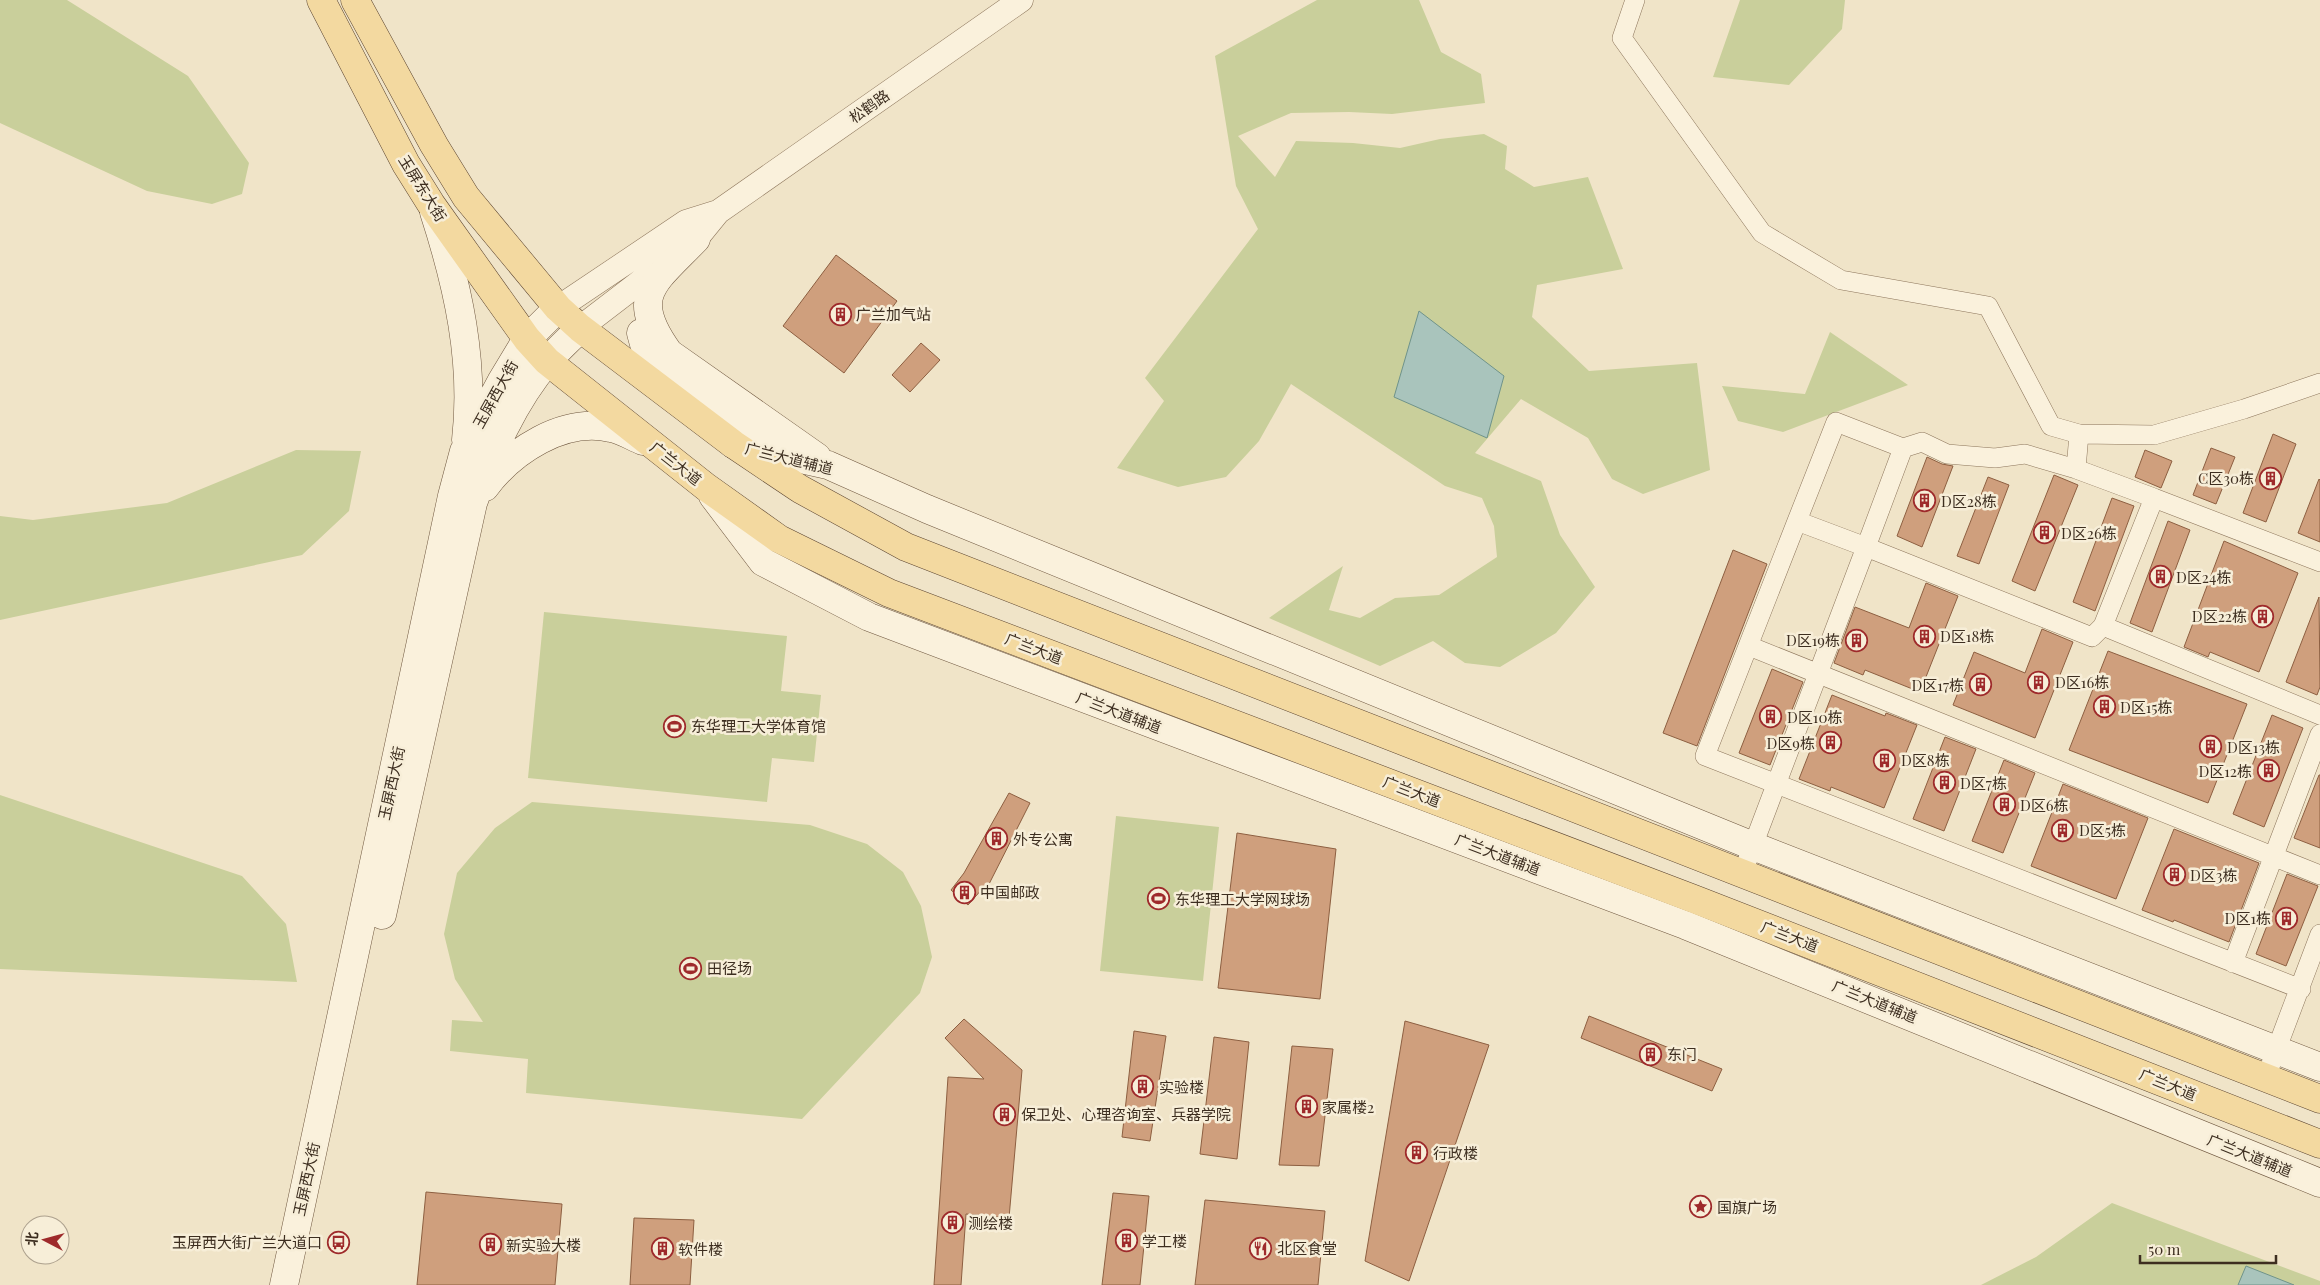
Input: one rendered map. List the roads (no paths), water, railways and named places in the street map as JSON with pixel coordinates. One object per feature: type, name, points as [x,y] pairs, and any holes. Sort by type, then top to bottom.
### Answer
[{"type":"main road","name":"玉屏东大街","points":[[320,0],[406,164],[431,204],[527,339],[547,361]]},
{"type":"main road","name":"玉屏东大街","points":[[355,0],[434,145],[466,197],[558,308],[580,328]]},
{"type":"main road","points":[[431,204],[447,252],[458,295],[465,338],[468,362],[468,399],[464,452]]},
{"type":"main road","points":[[696,239],[654,283],[640,304],[638,322],[644,344],[657,368],[764,451]]},
{"type":"main road","points":[[654,283],[648,300],[648,314],[654,332],[669,353],[828,465]]},
{"type":"main road","name":"玉屏西大街","points":[[284,1285],[450,506],[464,452],[501,382],[527,339],[558,308]]},
{"type":"main road","points":[[580,328],[732,444],[800,490],[906,546],[1744,872],[2320,1099]]},
{"type":"main road","name":"玉屏西大街","points":[[301,1285],[473,503],[488,462],[520,400],[547,361],[580,328]]},
{"type":"main road","name":"广兰大道","points":[[547,361],[706,487],[780,539],[890,593],[1694,899],[2320,1144]]},
{"type":"main road","points":[[473,503],[494,475],[516,456],[544,438],[579,426],[611,428],[655,446]]},
{"type":"main road","name":"广兰大道辅道","points":[[732,444],[828,465],[927,509],[1753,846],[2320,1067]]},
{"type":"main road","name":"广兰大道辅道","points":[[706,487],[763,562],[869,617],[1685,925],[2320,1183]]},
{"type":"street","name":"松鹤路","points":[[580,328],[696,239],[718,212],[1021,0]]},
{"type":"street","points":[[1635,0],[1622,38],[1762,233],[1841,280],[1988,306],[2051,426],[2079,434],[2154,435],[2244,409],[2320,384]]},
{"type":"street","name":"松鹤路","points":[[558,308],[686,222],[718,212]]},
{"type":"street","points":[[2301,989],[1705,756],[1836,422],[1903,448],[1922,442],[1947,454],[1996,458],[2025,454],[2076,469],[2320,562]]},
{"type":"street","points":[[2076,469],[2079,434]]},
{"type":"street","points":[[1744,872],[1903,448]]},
{"type":"street","points":[[1797,521],[2092,637],[2103,626],[2154,498]]},
{"type":"street","points":[[2103,626],[2320,715]]},
{"type":"street","points":[[1749,646],[2320,875]]},
{"type":"street","points":[[2233,963],[2320,734]]},
{"type":"street","points":[[2266,1077],[2301,989],[2320,934]]},
{"type":"water","points":[[1419,311],[1504,376],[1487,438],[1394,397]]},
{"type":"water","points":[[2246,1266],[2294,1285],[2238,1285]]},
{"type":"place","name":"广兰加气站","points":[[840,314]]},
{"type":"place","name":"C区30栋","points":[[2270,478]]},
{"type":"place","name":"D区28栋","points":[[1925,501]]},
{"type":"place","name":"D区26栋","points":[[2045,533]]},
{"type":"place","name":"D区24栋","points":[[2160,577]]},
{"type":"place","name":"D区22栋","points":[[2263,616]]},
{"type":"place","name":"D区18栋","points":[[1924,636]]},
{"type":"place","name":"D区19栋","points":[[1856,640]]},
{"type":"place","name":"D区16栋","points":[[2039,682]]},
{"type":"place","name":"D区17栋","points":[[1980,685]]},
{"type":"place","name":"D区15栋","points":[[2104,707]]},
{"type":"place","name":"D区10栋","points":[[1771,717]]},
{"type":"place","name":"东华理工大学体育馆","points":[[675,726]]},
{"type":"place","name":"D区9栋","points":[[1831,743]]},
{"type":"place","name":"D区13栋","points":[[2211,747]]},
{"type":"place","name":"D区8栋","points":[[1885,760]]},
{"type":"place","name":"D区12栋","points":[[2268,771]]},
{"type":"place","name":"D区7栋","points":[[1944,783]]},
{"type":"place","name":"D区6栋","points":[[2004,805]]},
{"type":"place","name":"D区5栋","points":[[2063,830]]},
{"type":"place","name":"外专公寓","points":[[997,839]]},
{"type":"place","name":"D区3栋","points":[[2174,875]]},
{"type":"place","name":"中国邮政","points":[[964,892]]},
{"type":"place","name":"东华理工大学网球场","points":[[1159,899]]},
{"type":"place","name":"D区1栋","points":[[2287,918]]},
{"type":"place","name":"田径场","points":[[691,968]]},
{"type":"place","name":"东门","points":[[1651,1054]]},
{"type":"place","name":"实验楼","points":[[1143,1087]]},
{"type":"place","name":"家属楼2","points":[[1306,1107]]},
{"type":"place","name":"保卫处、心理咨询室、兵器学院","points":[[1005,1114]]},
{"type":"place","name":"行政楼","points":[[1417,1153]]},
{"type":"place","name":"国旗广场","points":[[1701,1207]]},
{"type":"place","name":"测绘楼","points":[[952,1223]]},
{"type":"place","name":"学工楼","points":[[1126,1241]]},
{"type":"place","name":"玉屏西大街广兰大道口","points":[[338,1242]]},
{"type":"place","name":"新实验大楼","points":[[490,1245]]},
{"type":"place","name":"北区食堂","points":[[1261,1248]]},
{"type":"place","name":"软件楼","points":[[662,1249]]}]
